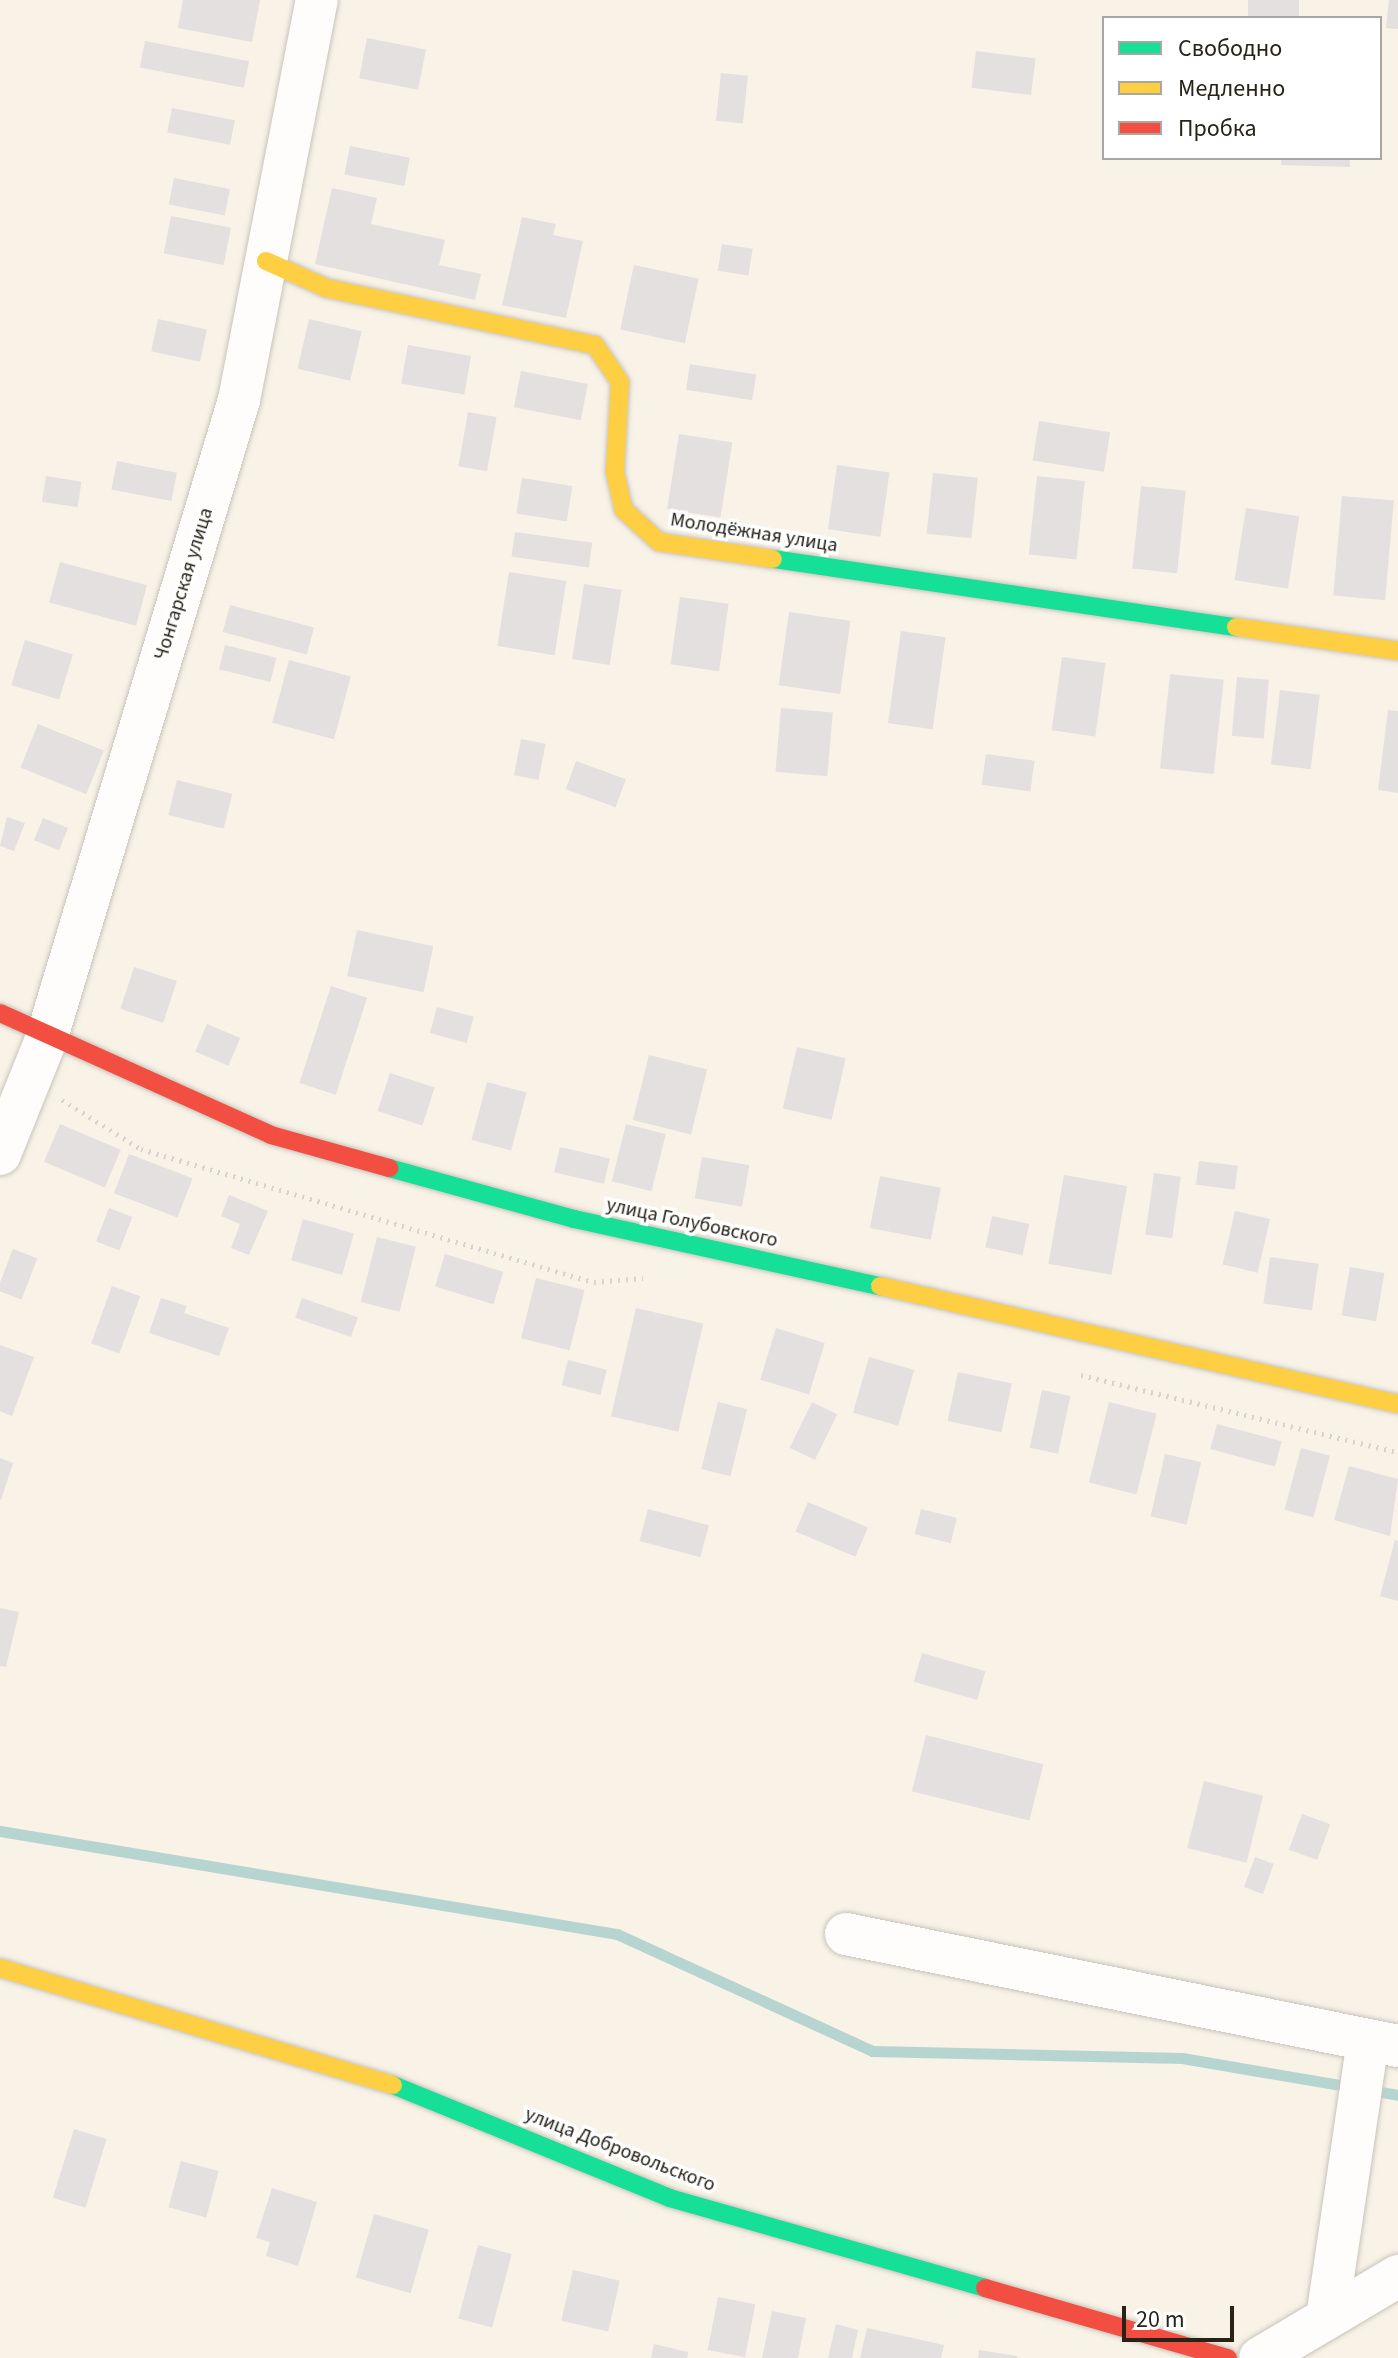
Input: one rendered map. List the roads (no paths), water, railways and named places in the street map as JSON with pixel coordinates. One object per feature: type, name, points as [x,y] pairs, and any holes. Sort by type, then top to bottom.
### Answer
[{"type":"street","name":"Чонгарская улица","points":[[0,1154],[47,1037],[239,400],[317,0]]},
{"type":"street","name":"Молодёжная улица","points":[[266,261],[326,288],[595,345],[620,382],[615,472],[624,510],[659,542],[1398,651]]},
{"type":"street","name":"улица Голубовского","points":[[0,1013],[47,1037],[271,1135],[574,1219],[1194,1354],[1398,1404]]},
{"type":"street","points":[[846,1934],[1383,2044],[1327,2318]]},
{"type":"street","name":"улица Добровольского","points":[[0,1968],[422,2094],[670,2198],[1228,2358]]},
{"type":"street","points":[[1260,2358],[1398,2276]]},
{"type":"waterway","points":[[0,1831],[617,1934],[872,2051],[1182,2058],[1398,2095]]}]
